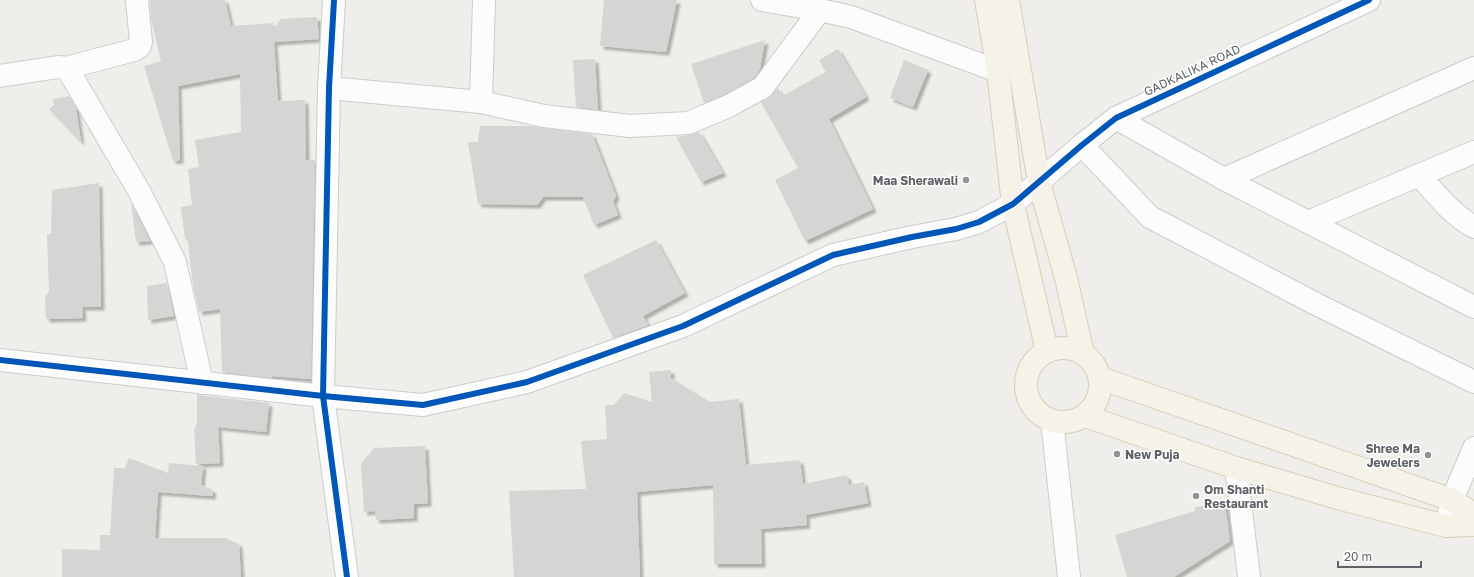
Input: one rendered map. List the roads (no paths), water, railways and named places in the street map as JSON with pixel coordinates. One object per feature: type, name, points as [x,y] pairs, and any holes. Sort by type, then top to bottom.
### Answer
[{"type":"main road","points":[[986,0],[998,71],[1014,204],[1047,351]]},
{"type":"main road","points":[[1008,0],[1039,182],[1066,278],[1083,354]]},
{"type":"main road","points":[[1065,348],[1083,354],[1094,364],[1100,378],[1099,394],[1093,408],[1085,416],[1075,421],[1064,423],[1052,422],[1036,412],[1027,397],[1026,379],[1033,362],[1047,351],[1065,348]]},
{"type":"main road","points":[[1100,378],[1452,500],[1474,514]]},
{"type":"main road","points":[[1085,416],[1236,468],[1341,499],[1446,526],[1474,525]]},
{"type":"street","points":[[0,76],[58,67],[66,68],[134,50],[140,46],[141,42],[137,0]]},
{"type":"street","points":[[334,0],[329,88],[322,396],[347,577]]},
{"type":"street","points":[[482,102],[484,0]]},
{"type":"street","points":[[762,0],[850,17],[998,71]]},
{"type":"street","name":"GADKALIKA ROAD","points":[[0,360],[322,396],[424,405],[527,382],[683,326],[833,255],[912,237],[956,229],[979,222],[1014,204],[1082,145],[1116,118],[1369,0]]},
{"type":"street","points":[[329,88],[482,102],[544,116],[630,126],[688,123],[729,106],[763,87],[820,10]]},
{"type":"street","points":[[66,68],[72,75],[139,191],[175,262],[202,383]]},
{"type":"street","points":[[1224,179],[1474,68]]},
{"type":"street","points":[[1116,118],[1224,179],[1474,307]]},
{"type":"street","points":[[1082,145],[1150,217],[1316,304],[1474,382]]},
{"type":"street","points":[[1308,222],[1474,152]]},
{"type":"street","points":[[1419,175],[1446,206],[1462,220],[1474,227]]},
{"type":"street","points":[[1052,422],[1069,577]]},
{"type":"street","points":[[1446,526],[1452,500],[1474,448]]},
{"type":"street","points":[[1236,468],[1249,577]]},
{"type":"place","name":"Maa Sherawali","points":[[966,180]]},
{"type":"place","name":"New Puja","points":[[1117,454]]},
{"type":"place","name":"Shree Ma Jewelers","points":[[1428,455]]},
{"type":"place","name":"Om Shanti Restaurant","points":[[1196,496]]}]
